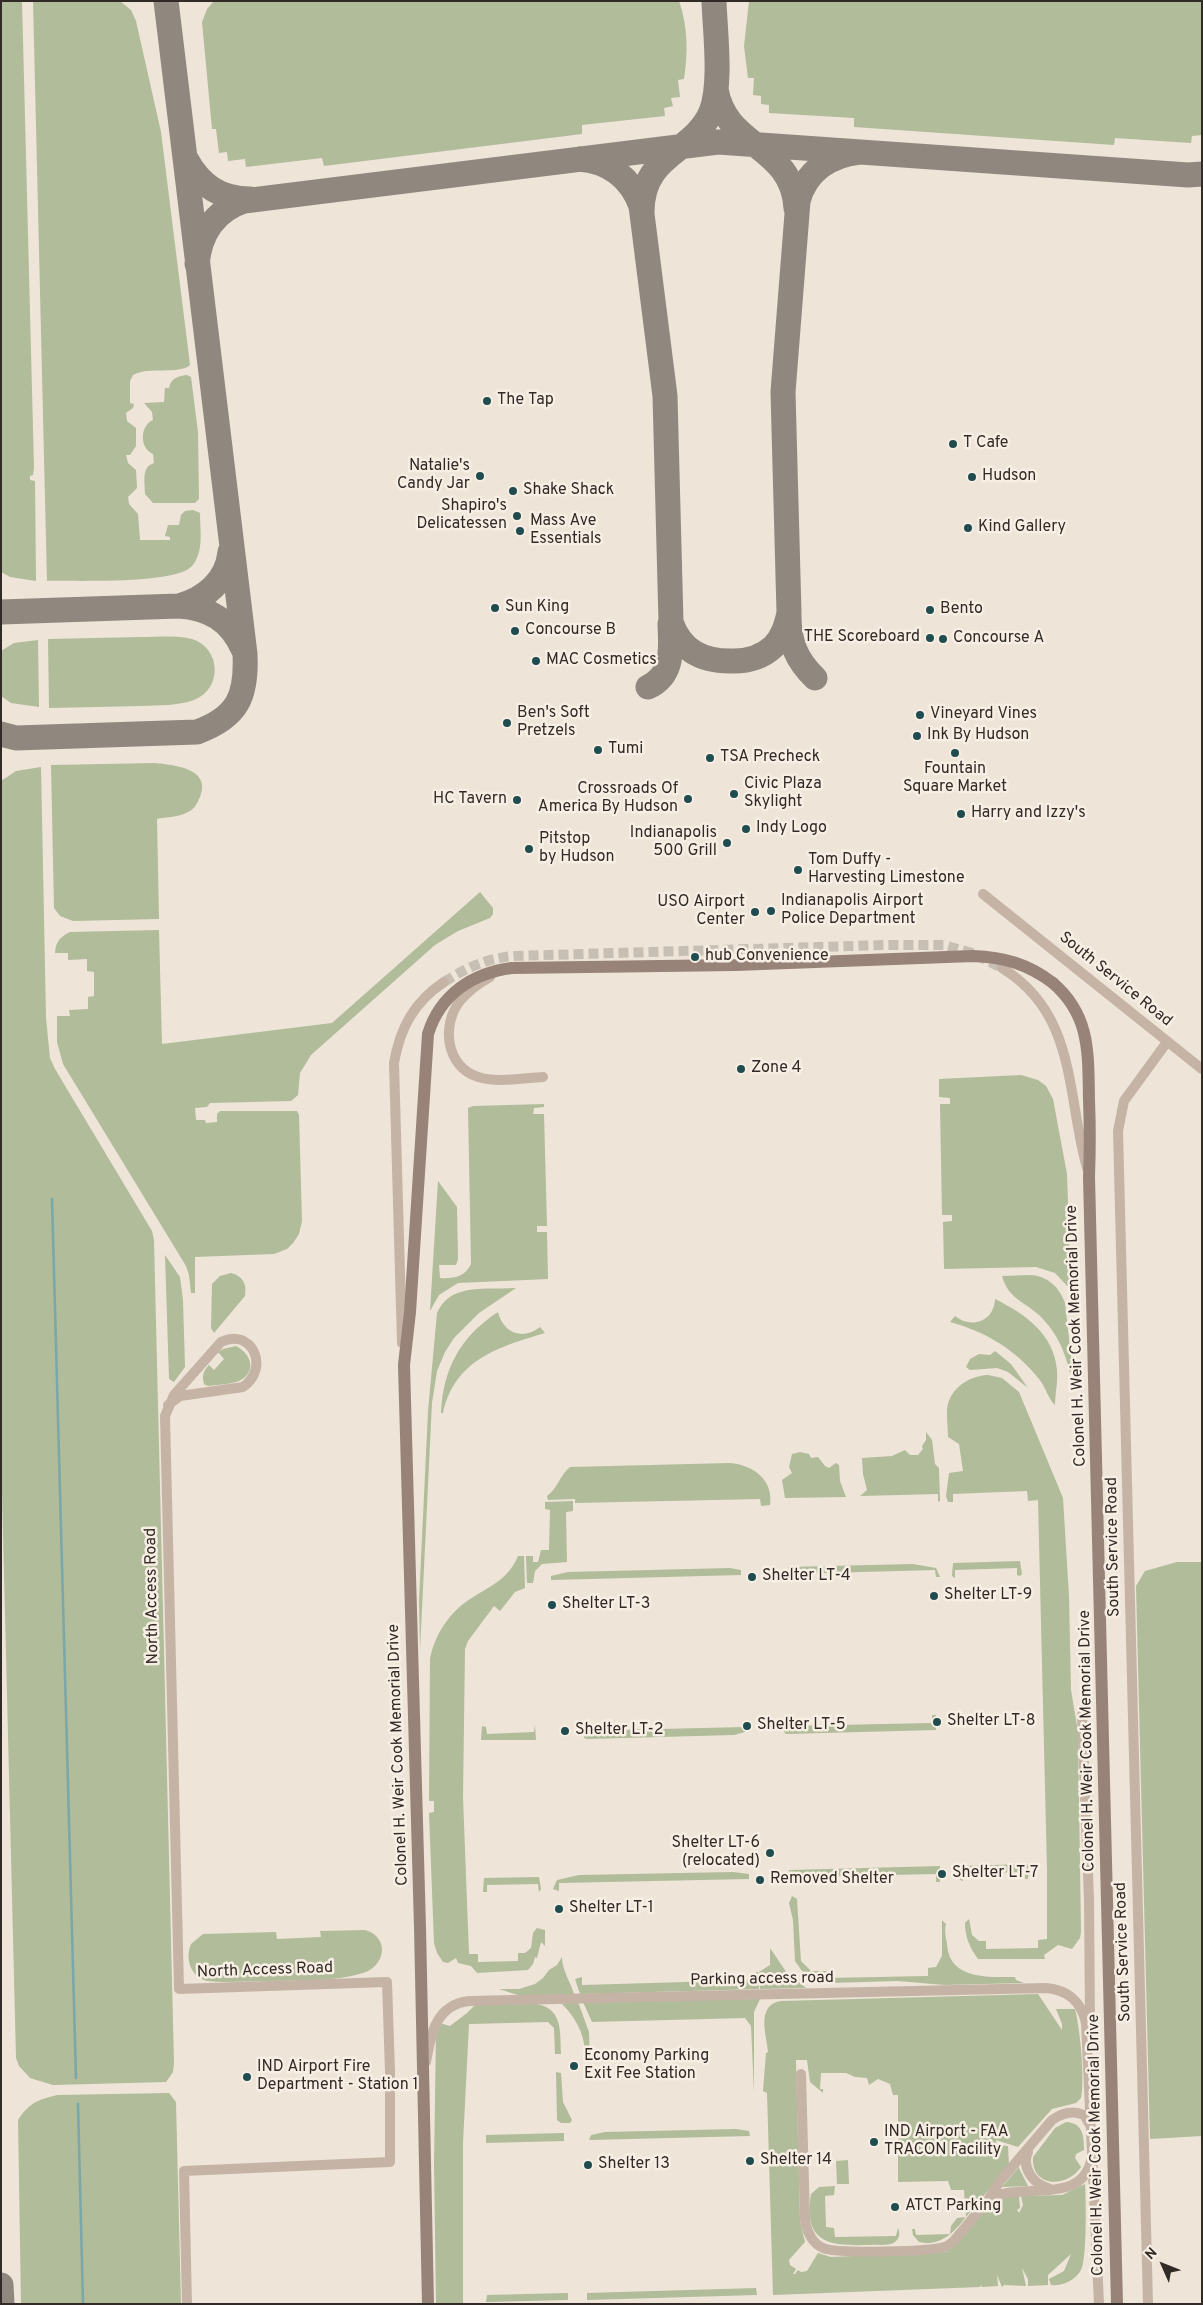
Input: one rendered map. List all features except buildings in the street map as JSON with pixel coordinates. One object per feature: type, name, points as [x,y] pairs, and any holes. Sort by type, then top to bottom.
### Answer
[{"type":"street","name":"South Service Road","points":[[983,894],[1167,1042],[1124,1101],[1118,1131],[1148,2304]]},
{"type":"street","name":"Colonel H. Weir Cook Memorial Drive","points":[[428,2304],[404,1365],[410,1312],[426,1048],[428,1034],[435,1016],[454,993],[471,980],[484,974],[512,968],[736,965],[973,956],[1000,958],[1019,963],[1053,984],[1073,1006],[1087,1040],[1117,2304]]},
{"type":"street","points":[[512,968],[485,980],[461,1000],[449,1026],[449,1040],[452,1052],[462,1067],[479,1078],[543,1077]]},
{"type":"street","points":[[1002,968],[1038,997],[1055,1026],[1063,1052],[1080,1145],[1089,1177]]},
{"type":"street","points":[[404,1365],[400,1298],[394,1063],[397,1047],[408,1017],[421,1000],[444,982]]},
{"type":"street","points":[[1167,1042],[1202,1069]]},
{"type":"street","name":"North Access Road","points":[[168,1405],[180,1396],[234,1389],[251,1381],[257,1366],[257,1358],[248,1345],[236,1338],[228,1338],[214,1347],[168,1405],[164,1428],[179,1989],[387,1982],[390,2072],[390,2162],[184,2171],[187,2304]]},
{"type":"street","points":[[1082,1714],[1089,1900],[1093,2201],[1099,2304]]},
{"type":"street","name":"Parking access road","points":[[422,2084],[436,2022],[448,2008],[463,2002],[1046,1988],[1061,1990],[1083,2008],[1086,2022],[1090,2079]]},
{"type":"street","points":[[801,2074],[805,2220],[808,2233],[819,2246],[839,2251],[934,2249],[947,2246],[953,2242],[988,2200],[1000,2181],[1052,2120],[1070,2112],[1078,2112],[1084,2115],[1091,2131]]},
{"type":"street","points":[[1032,2144],[1025,2158],[1026,2167],[1038,2184],[1053,2189]]},
{"type":"street","points":[[988,2200],[1003,2193],[1053,2189],[1073,2185],[1080,2180],[1089,2168],[1092,2155]]},
{"type":"green space","points":[[1,1],[22,1],[34,468],[30,480],[35,481],[36,581],[10,577],[1,572]]},
{"type":"green space","points":[[33,1],[120,1],[131,10],[136,21],[161,132],[190,365],[179,370],[140,372],[133,375],[130,381],[130,403],[134,404],[133,408],[126,413],[127,421],[136,428],[136,446],[130,455],[126,455],[128,463],[136,470],[137,488],[128,497],[129,504],[138,514],[140,540],[170,540],[170,537],[165,536],[168,525],[179,525],[181,515],[185,511],[193,510],[200,513],[201,540],[199,553],[193,565],[184,571],[168,576],[101,581],[47,581]]},
{"type":"green space","points":[[214,1],[679,1],[684,20],[686,40],[684,79],[678,80],[680,97],[671,98],[673,106],[664,108],[665,116],[582,125],[582,134],[324,166],[322,158],[246,167],[245,159],[228,161],[227,152],[219,153],[216,129],[212,129],[202,22],[207,9]]},
{"type":"green space","points":[[749,1],[1202,1],[1202,135],[1192,136],[1191,143],[1115,138],[1114,145],[854,127],[854,118],[769,113],[769,105],[761,104],[761,96],[753,95],[754,78],[748,78],[744,46]]},
{"type":"green space","points":[[187,375],[191,377],[198,432],[199,499],[195,503],[153,503],[145,494],[144,480],[145,471],[154,463],[153,454],[144,443],[143,432],[148,423],[153,420],[152,412],[144,403],[164,402],[165,388],[169,388],[175,378]]},
{"type":"green space","points":[[167,636],[192,639],[202,644],[209,651],[215,669],[214,678],[210,687],[203,695],[188,702],[175,704],[49,708],[48,639]]},
{"type":"green space","points":[[38,640],[39,707],[11,703],[1,696],[1,651],[14,643]]},
{"type":"green space","points":[[155,763],[189,770],[201,780],[202,787],[198,801],[190,811],[177,816],[157,819],[159,919],[73,921],[60,916],[54,908],[51,765]]},
{"type":"green space","points":[[41,767],[46,1018],[50,1058],[152,1231],[154,1240],[174,2063],[173,2072],[166,2082],[53,2085],[30,2078],[19,2066],[16,2058],[1,1453],[1,781],[16,771]]},
{"type":"green space","points":[[480,892],[493,908],[493,914],[490,918],[458,931],[435,945],[311,1055],[300,1073],[298,1095],[291,1101],[210,1103],[207,1107],[195,1108],[196,1120],[205,1120],[206,1123],[217,1122],[217,1114],[220,1111],[297,1111],[299,1115],[302,1221],[299,1234],[293,1243],[287,1249],[274,1254],[195,1257],[195,1293],[191,1293],[186,1266],[63,1064],[57,1042],[57,1016],[70,1016],[69,1010],[88,1009],[88,997],[94,996],[94,972],[87,971],[87,959],[68,960],[68,953],[55,953],[59,940],[70,932],[159,930],[162,1044],[332,1023]]},
{"type":"green space","points":[[1021,1075],[1038,1080],[1046,1086],[1053,1099],[1067,1174],[1071,1290],[1055,1273],[1036,1267],[944,1269],[943,1222],[952,1221],[952,1215],[942,1215],[940,1104],[950,1104],[950,1098],[939,1097],[939,1079]]},
{"type":"green space","points":[[544,1104],[544,1107],[534,1108],[533,1114],[544,1114],[547,1226],[537,1226],[537,1232],[547,1232],[548,1279],[458,1283],[439,1295],[430,1311],[438,1181],[457,1207],[458,1259],[456,1265],[439,1265],[440,1278],[458,1276],[465,1272],[471,1264],[468,1108],[473,1106]]},
{"type":"green space","points":[[165,1255],[180,1277],[183,1300],[185,1367],[174,1382],[169,1379]]},
{"type":"green space","points":[[231,1273],[239,1276],[243,1281],[245,1296],[214,1333],[211,1328],[212,1284],[220,1276]]},
{"type":"green space","points":[[1030,1275],[1052,1283],[1063,1297],[1073,1373],[1070,1373],[1062,1349],[1045,1321],[1012,1294],[1002,1276]]},
{"type":"green space","points":[[516,1288],[479,1313],[454,1338],[445,1352],[437,1371],[432,1403],[420,1650],[419,1601],[428,1411],[437,1313],[443,1303],[451,1296],[460,1292]]},
{"type":"green space","points":[[995,1299],[1027,1319],[1044,1336],[1050,1346],[1055,1357],[1057,1370],[1055,1405],[1030,1368],[1010,1350],[976,1331],[950,1322],[955,1316],[968,1322],[981,1321],[991,1313]]},
{"type":"green space","points":[[498,1312],[504,1325],[514,1333],[527,1334],[540,1327],[545,1333],[496,1350],[468,1368],[449,1395],[443,1413],[441,1413],[446,1382],[456,1355],[474,1332]]},
{"type":"green space","points":[[236,1346],[244,1352],[249,1360],[250,1369],[248,1374],[236,1382],[205,1385],[203,1377],[207,1367],[209,1365],[214,1370],[224,1359],[218,1352]]},
{"type":"green space","points":[[995,1351],[1011,1364],[1028,1388],[1008,1372],[997,1368],[970,1370],[966,1367],[970,1359],[979,1354],[990,1355]]},
{"type":"green space","points":[[988,1375],[1002,1378],[1019,1392],[1063,1498],[1069,1596],[1071,1690],[1078,1732],[1081,1932],[1080,1938],[1072,1949],[1058,1945],[1044,1955],[1045,1959],[978,1959],[968,1942],[965,1928],[965,1923],[969,1919],[972,1935],[979,1941],[986,1941],[986,1949],[1038,1948],[1038,1940],[1047,1939],[1038,1500],[1028,1501],[1027,1491],[953,1494],[953,1502],[948,1502],[946,1496],[949,1473],[963,1471],[959,1444],[948,1437],[947,1414],[950,1398],[959,1386],[973,1378]]},
{"type":"green space","points":[[926,1432],[932,1440],[935,1464],[939,1468],[940,1501],[938,1502],[938,1494],[860,1496],[867,1490],[862,1458],[892,1456],[905,1450],[910,1455],[918,1455],[923,1449],[922,1446],[926,1440]]},
{"type":"green space","points":[[800,1452],[809,1454],[811,1458],[818,1457],[829,1468],[836,1463],[839,1465],[840,1481],[846,1497],[785,1498],[782,1480],[792,1473],[789,1467],[792,1454]]},
{"type":"green space","points":[[730,1463],[747,1467],[760,1475],[769,1488],[770,1505],[761,1506],[760,1499],[575,1503],[575,1499],[548,1500],[547,1496],[570,1467]]},
{"type":"green space","points":[[573,1501],[573,1511],[566,1512],[567,1562],[542,1564],[535,1571],[533,1583],[527,1583],[526,1556],[533,1556],[533,1562],[538,1562],[541,1550],[549,1550],[550,1510],[545,1509],[545,1502]]},
{"type":"green space","points":[[518,1556],[524,1556],[525,1588],[515,1592],[500,1611],[494,1606],[468,1641],[465,1649],[463,1797],[469,1954],[478,1954],[478,1962],[518,1961],[518,1953],[525,1953],[531,1948],[533,1933],[537,1928],[545,1930],[545,1946],[541,1942],[537,1958],[535,1957],[533,1964],[528,1970],[477,1973],[471,1966],[458,1963],[456,1958],[448,1963],[443,1962],[437,1953],[434,1943],[429,1813],[434,1812],[434,1801],[429,1801],[430,1659],[435,1641],[449,1618],[470,1599],[504,1577]]},
{"type":"green space","points":[[1020,1561],[1022,1574],[1020,1576],[1017,1575],[1017,1568],[955,1570],[955,1578],[952,1576],[953,1563]]},
{"type":"green space","points":[[1177,1562],[1202,1562],[1202,2136],[1150,2139],[1136,1586],[1145,1571]]},
{"type":"green space","points":[[913,1564],[936,1568],[940,1577],[936,1577],[935,1570],[788,1574],[788,1567]]},
{"type":"green space","points":[[730,1568],[741,1570],[741,1575],[551,1580],[551,1576],[568,1572]]},
{"type":"green space","points":[[932,1715],[936,1715],[936,1730],[786,1734],[783,1721],[786,1718],[788,1726],[932,1723]]},
{"type":"green space","points":[[535,1725],[536,1740],[481,1740],[482,1726],[486,1727],[487,1734],[534,1732]]},
{"type":"green space","points":[[745,1727],[745,1732],[734,1735],[587,1739],[584,1738],[584,1734],[576,1734],[575,1731]]},
{"type":"green space","points":[[1027,1864],[1029,1866],[1028,1879],[1025,1879],[1025,1872],[963,1873],[963,1881],[960,1880],[961,1866]]},
{"type":"green space","points":[[940,1866],[940,1882],[936,1882],[936,1874],[794,1877],[792,1878],[791,1885],[788,1883],[789,1870]]},
{"type":"green space","points":[[733,1872],[749,1874],[749,1879],[559,1883],[559,1891],[553,1889],[557,1880],[579,1875]]},
{"type":"green space","points":[[539,1877],[541,1889],[539,1892],[538,1884],[487,1885],[487,1892],[483,1892],[484,1878]]},
{"type":"green space","points":[[792,1896],[797,1899],[801,1961],[811,1971],[827,1971],[828,1978],[928,1976],[928,1968],[936,1967],[942,1956],[942,1920],[946,1924],[945,1934],[949,1956],[962,1970],[982,1976],[1015,1977],[1016,1980],[1024,1983],[944,1985],[898,1981],[828,1983],[814,1979],[802,1971],[795,1961],[793,1920],[789,1903]]},
{"type":"green space","points":[[365,1930],[378,1939],[382,1951],[377,1964],[371,1969],[352,1976],[316,1980],[207,1981],[196,1975],[189,1961],[191,1944],[203,1934],[276,1932],[277,1939],[321,1937],[320,1931]]},
{"type":"green space","points":[[770,1948],[787,1973],[806,1988],[760,1989],[759,1972],[770,1965]]},
{"type":"green space","points":[[562,1957],[562,1962],[574,1994],[521,1996],[499,1989],[519,1989],[535,1984],[557,1965]]},
{"type":"green space","points":[[756,1972],[758,1972],[759,1989],[580,1994],[575,1979],[582,1977],[582,1985],[755,1980]]},
{"type":"green space","points":[[1038,1994],[1062,2030],[1062,2024],[1056,2009],[1075,2009],[1081,2054],[1081,2098],[1076,2103],[1052,2109],[1018,2147],[996,2140],[997,2145],[1008,2146],[1009,2165],[976,2205],[973,2204],[974,2207],[966,2217],[964,2190],[951,2190],[948,2181],[898,2182],[898,2095],[893,2095],[890,2084],[878,2079],[869,2085],[867,2078],[855,2077],[846,2073],[821,2073],[820,2089],[823,2089],[823,2093],[810,2082],[807,2060],[796,2060],[800,2221],[805,2242],[789,2260],[790,2265],[796,2269],[793,2274],[798,2270],[801,2272],[807,2271],[818,2253],[831,2257],[946,2252],[954,2247],[985,2211],[1000,2200],[1019,2196],[1020,2208],[1017,2210],[1019,2213],[1023,2205],[1021,2196],[1062,2195],[1085,2184],[1086,2228],[1084,2254],[1083,2264],[1078,2274],[1072,2280],[1059,2285],[1051,2285],[1049,2279],[1064,2271],[1071,2254],[1048,2275],[1048,2285],[1028,2286],[1028,2279],[1022,2268],[1026,2286],[1004,2285],[1002,2287],[997,2275],[998,2286],[982,2287],[981,2285],[980,2287],[773,2295],[767,2093],[763,2091],[766,2053],[768,2052],[764,2022],[768,2008],[781,2001]]},
{"type":"green space","points":[[760,1999],[754,2012],[754,2093],[751,2026],[745,2018],[592,2022],[583,2002]]},
{"type":"green space","points":[[578,2002],[589,2032],[590,2060],[586,2060],[584,2044],[577,2023],[562,2004]]},
{"type":"green space","points":[[536,2004],[545,2006],[556,2016],[560,2030],[561,2054],[555,2054],[554,2028],[548,2022],[469,2024],[463,2143],[463,2304],[436,2304],[434,2164],[436,2033],[440,2023],[450,2026],[475,2005]]},
{"type":"green space","points":[[556,2072],[561,2073],[563,2102],[572,2120],[570,2123],[561,2123],[557,2120]]},
{"type":"green space","points":[[169,2093],[176,2102],[181,2304],[21,2304],[18,2120],[22,2114],[34,2103],[57,2095]]},
{"type":"green space","points":[[1066,2122],[1076,2125],[1083,2135],[1084,2150],[1076,2154],[1075,2158],[1081,2167],[1067,2179],[1051,2182],[1043,2179],[1038,2174],[1034,2167],[1033,2157],[1055,2128]]},
{"type":"green space","points":[[736,2129],[749,2131],[750,2136],[589,2140],[591,2135],[605,2132]]},
{"type":"green space","points":[[564,2133],[564,2141],[486,2143],[486,2135]]},
{"type":"green space","points":[[848,2160],[849,2184],[837,2184],[836,2161]]},
{"type":"green space","points":[[1018,2166],[1028,2186],[1002,2187],[1018,2168]]},
{"type":"green space","points":[[835,2186],[834,2195],[825,2196],[826,2227],[834,2228],[835,2237],[896,2236],[898,2228],[899,2234],[896,2241],[887,2245],[856,2245],[822,2239],[811,2223],[811,2194],[819,2187]]},
{"type":"green space","points":[[966,2217],[951,2234],[937,2242],[919,2242],[913,2235],[912,2229],[915,2229],[916,2235],[950,2234],[951,2226],[957,2218]]},
{"type":"green space","points":[[756,2288],[757,2295],[587,2300],[587,2293]]},
{"type":"green space","points":[[568,2293],[568,2300],[486,2302],[487,2295]]},
{"type":"waterway","points":[[52,1199],[76,2078]]},
{"type":"waterway","points":[[78,2104],[83,2304]]},
{"type":"taxiway","points":[[1,734],[16,738],[197,732],[211,726],[231,712],[242,693],[245,654],[166,1]]},
{"type":"taxiway","points":[[642,212],[644,192],[650,177],[659,166],[693,137],[703,126],[711,112],[717,73],[714,1]]},
{"type":"taxiway","points":[[716,89],[722,109],[732,124],[772,158],[783,171],[792,187],[796,208]]},
{"type":"taxiway","points":[[197,264],[201,243],[210,225],[224,211],[244,201],[718,142],[1188,175],[1202,174]]},
{"type":"taxiway","points":[[579,159],[600,163],[618,173],[631,187],[641,206],[665,396],[671,622],[681,640],[695,653],[712,659],[734,661],[755,658],[773,647],[784,631],[789,613],[783,392],[798,201],[807,181],[821,166],[839,157],[860,152]]},
{"type":"taxiway","points":[[186,159],[204,183],[212,189],[229,196],[250,199]]},
{"type":"taxiway","points":[[179,606],[198,599],[213,587],[224,572],[230,552]]},
{"type":"taxiway","points":[[1,612],[190,607],[209,613],[225,623],[232,630],[243,649]]},
{"type":"taxiway","points":[[789,616],[790,634],[795,650],[798,657],[815,678]]},
{"type":"taxiway","points":[[648,687],[663,676],[667,668],[671,643],[670,624]]},
{"type":"taxiway","points":[[1,2285],[2,2304]]},
{"type":"tunnel","points":[[444,982],[477,964],[514,956],[886,945],[944,945],[972,953],[1002,968]]},
{"type":"place","name":"The Tap","points":[[487,401]]},
{"type":"place","name":"T Cafe","points":[[953,444]]},
{"type":"place","name":"Natalie's Candy Jar","points":[[480,476]]},
{"type":"place","name":"Hudson","points":[[972,477]]},
{"type":"place","name":"Shake Shack","points":[[513,491]]},
{"type":"place","name":"Shapiro's Delicatessen","points":[[517,516]]},
{"type":"place","name":"Kind Gallery","points":[[968,528]]},
{"type":"place","name":"Mass Ave Essentials","points":[[520,531]]},
{"type":"place","name":"Sun King","points":[[495,608]]},
{"type":"place","name":"Bento","points":[[930,610]]},
{"type":"place","name":"Concourse B","points":[[515,631]]},
{"type":"place","name":"THE Scoreboard","points":[[930,638]]},
{"type":"place","name":"Concourse A","points":[[943,639]]},
{"type":"place","name":"MAC Cosmetics","points":[[536,661]]},
{"type":"place","name":"Vineyard Vines","points":[[920,715]]},
{"type":"place","name":"Ben's Soft Pretzels","points":[[507,723]]},
{"type":"place","name":"Ink By Hudson","points":[[917,736]]},
{"type":"place","name":"Tumi","points":[[598,750]]},
{"type":"place","name":"Fountain Square Market","points":[[955,753]]},
{"type":"place","name":"TSA Precheck","points":[[710,758]]},
{"type":"place","name":"Civic Plaza Skylight","points":[[734,794]]},
{"type":"place","name":"Crossroads Of America By Hudson","points":[[688,799]]},
{"type":"place","name":"HC Tavern","points":[[517,800]]},
{"type":"place","name":"Harry and Izzy's","points":[[961,814]]},
{"type":"place","name":"Indy Logo","points":[[746,829]]},
{"type":"place","name":"Indianapolis 500 Grill","points":[[727,843]]},
{"type":"place","name":"Pitstop by Hudson","points":[[529,849]]},
{"type":"place","name":"Tom Duffy - Harvesting Limestone","points":[[798,870]]},
{"type":"place","name":"Indianapolis Airport Police Department","points":[[771,911]]},
{"type":"place","name":"USO Airport Center","points":[[755,912]]},
{"type":"place","name":"hub Convenience","points":[[695,957]]},
{"type":"place","name":"Zone 4","points":[[741,1069]]},
{"type":"place","name":"Shelter LT-4","points":[[752,1577]]},
{"type":"place","name":"Shelter LT-9","points":[[934,1596]]},
{"type":"place","name":"Shelter LT-3","points":[[552,1605]]},
{"type":"place","name":"Shelter LT-8","points":[[937,1722]]},
{"type":"place","name":"Shelter LT-5","points":[[747,1726]]},
{"type":"place","name":"Shelter LT-2","points":[[565,1731]]},
{"type":"place","name":"Shelter LT-6 (relocated)","points":[[770,1853]]},
{"type":"place","name":"Shelter LT-7","points":[[942,1874]]},
{"type":"place","name":"Removed Shelter","points":[[760,1880]]},
{"type":"place","name":"Shelter LT-1","points":[[559,1909]]},
{"type":"place","name":"Economy Parking Exit Fee Station","points":[[574,2066]]},
{"type":"place","name":"IND Airport Fire Department - Station 1","points":[[247,2077]]},
{"type":"place","name":"IND Airport - FAA TRACON Facility","points":[[874,2142]]},
{"type":"place","name":"Shelter 14","points":[[750,2161]]},
{"type":"place","name":"Shelter 13","points":[[588,2165]]},
{"type":"place","name":"ATCT Parking","points":[[895,2207]]}]
